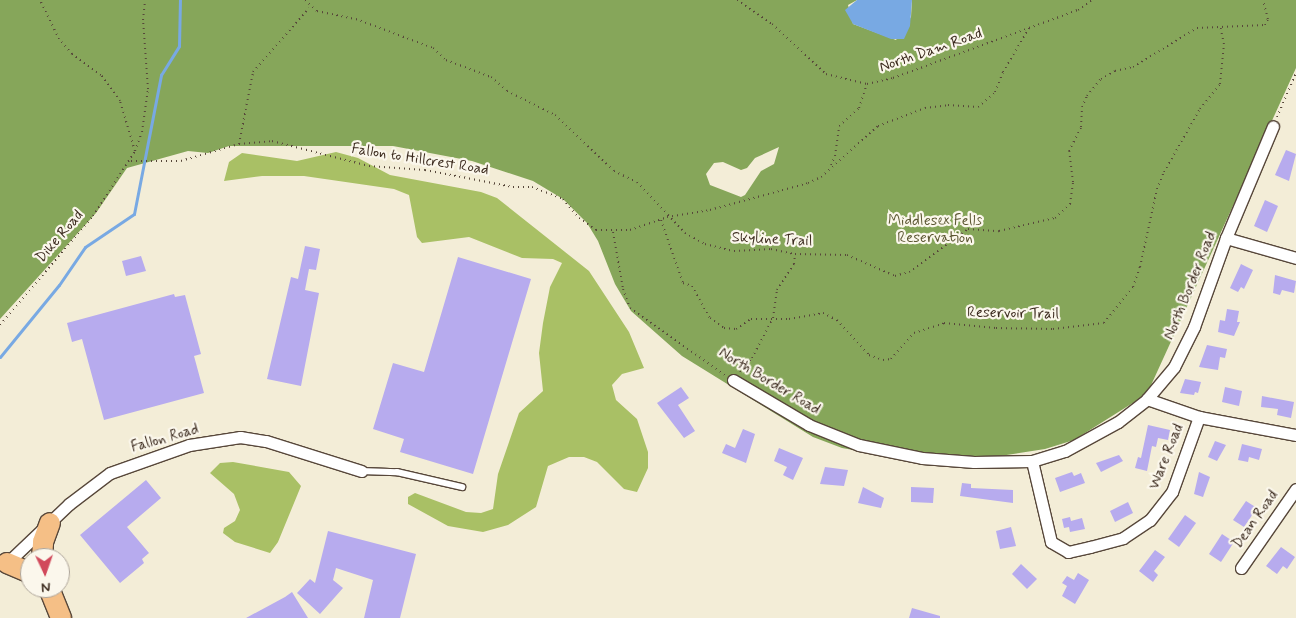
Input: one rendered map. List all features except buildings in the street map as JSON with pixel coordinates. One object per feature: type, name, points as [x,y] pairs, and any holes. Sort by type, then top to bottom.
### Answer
[{"type":"highway","points":[[43,548],[50,523]]},
{"type":"highway","points":[[7,563],[20,569]]},
{"type":"highway","points":[[52,598],[62,618]]},
{"type":"street","name":"North Border Road","points":[[733,380],[809,425],[859,445],[922,458],[974,462],[1032,461],[1092,438],[1147,399],[1174,367],[1194,327],[1226,238],[1273,126]]},
{"type":"street","points":[[1226,238],[1296,258]]},
{"type":"street","points":[[1147,399],[1199,417],[1296,435]]},
{"type":"street","name":"Ware Road","points":[[1032,461],[1051,542],[1068,552],[1090,547],[1123,538],[1150,520],[1172,492],[1199,417]]},
{"type":"street","name":"Fallon Road","points":[[7,563],[50,523],[110,472],[189,444],[240,437],[266,441],[361,471]]},
{"type":"street","name":"Dean Road","points":[[1241,568],[1296,489]]},
{"type":"lane","points":[[361,471],[397,472],[462,487]]},
{"type":"path","points":[[40,0],[59,39],[72,54],[101,75],[120,101],[135,151]]},
{"type":"path","points":[[131,161],[142,132],[148,89],[143,20],[145,0]]},
{"type":"path","points":[[239,144],[253,72],[310,7],[305,0]]},
{"type":"path","name":"North Dam Road","points":[[737,0],[772,24],[826,74],[867,84],[893,78],[1078,10],[1092,0]]},
{"type":"path","points":[[1220,25],[1264,25],[1268,19],[1264,0]]},
{"type":"path","name":"Skyline Trail","points":[[310,7],[402,35],[433,48],[466,70],[491,77],[506,91],[555,115],[614,172],[637,182],[667,217],[685,233],[705,244],[734,251],[771,249],[795,254],[847,256],[895,276],[909,272],[968,229],[999,230],[1055,218],[1070,204],[1073,182],[1069,151],[1081,127],[1082,107],[1087,96],[1101,79],[1115,71],[1133,67],[1187,32],[1220,25]]},
{"type":"path","name":"Reservoir Trail","points":[[661,220],[683,283],[697,292],[714,321],[724,328],[736,328],[751,319],[789,319],[823,313],[837,320],[869,355],[883,360],[891,359],[914,333],[944,322],[996,328],[1053,329],[1104,323],[1132,287],[1140,267],[1157,189],[1164,172],[1200,109],[1220,84],[1224,44],[1220,25]]},
{"type":"path","points":[[661,220],[667,217],[780,193],[821,177],[878,126],[891,120],[925,108],[948,105],[978,107],[987,102],[1029,28]]},
{"type":"path","points":[[1273,126],[1296,74]]},
{"type":"path","points":[[830,167],[836,156],[839,126],[859,108],[867,84]]},
{"type":"path","name":"Fallon to Hillcrest Road","points":[[131,161],[181,161],[239,144],[272,141],[369,166],[425,170],[513,187],[532,187],[563,199],[579,218],[596,230],[613,232],[630,230],[661,220]]},
{"type":"path","name":"Dike Road","points":[[0,325],[93,216],[131,161]]},
{"type":"path","name":"North Border Road","points":[[613,232],[623,289],[630,308],[733,380]]},
{"type":"path","points":[[733,380],[752,358],[772,318],[777,290],[794,264],[795,254]]},
{"type":"green space","name":"Middlesex Fells Reservation","points":[[0,0],[857,0],[848,5],[853,24],[896,40],[911,17],[912,0],[1296,0],[1296,68],[1147,394],[1074,440],[1045,449],[987,458],[893,457],[842,448],[813,437],[682,356],[631,311],[615,284],[598,241],[587,223],[563,199],[533,181],[472,161],[393,146],[229,146],[208,153],[188,151],[127,168],[96,213],[0,319]],"holes":[[[779,147],[774,164],[761,171],[745,195],[741,197],[710,185],[706,174],[714,163],[723,162],[741,170],[747,168],[755,158]]]},
{"type":"green space","points":[[336,152],[358,158],[390,175],[481,192],[497,198],[589,271],[629,332],[644,368],[622,374],[612,385],[616,400],[637,419],[648,452],[648,468],[637,492],[624,489],[597,462],[584,457],[569,457],[548,466],[536,507],[508,525],[483,532],[448,526],[408,504],[408,497],[415,493],[466,512],[481,513],[493,509],[498,474],[519,413],[543,391],[539,353],[543,323],[550,287],[562,263],[553,259],[522,258],[469,237],[422,243],[417,237],[409,195],[394,189],[304,176],[262,176],[224,181],[229,162],[242,153],[297,161]]},
{"type":"green space","points":[[233,462],[289,472],[301,486],[278,542],[270,553],[235,542],[223,533],[224,528],[235,521],[240,510],[234,494],[210,473],[220,463]]},
{"type":"water","points":[[857,0],[912,0],[910,26],[904,39],[891,39],[853,24],[845,10]]},
{"type":"waterway","points":[[0,357],[59,285],[85,247],[134,214],[161,75],[179,46],[180,0]]}]
